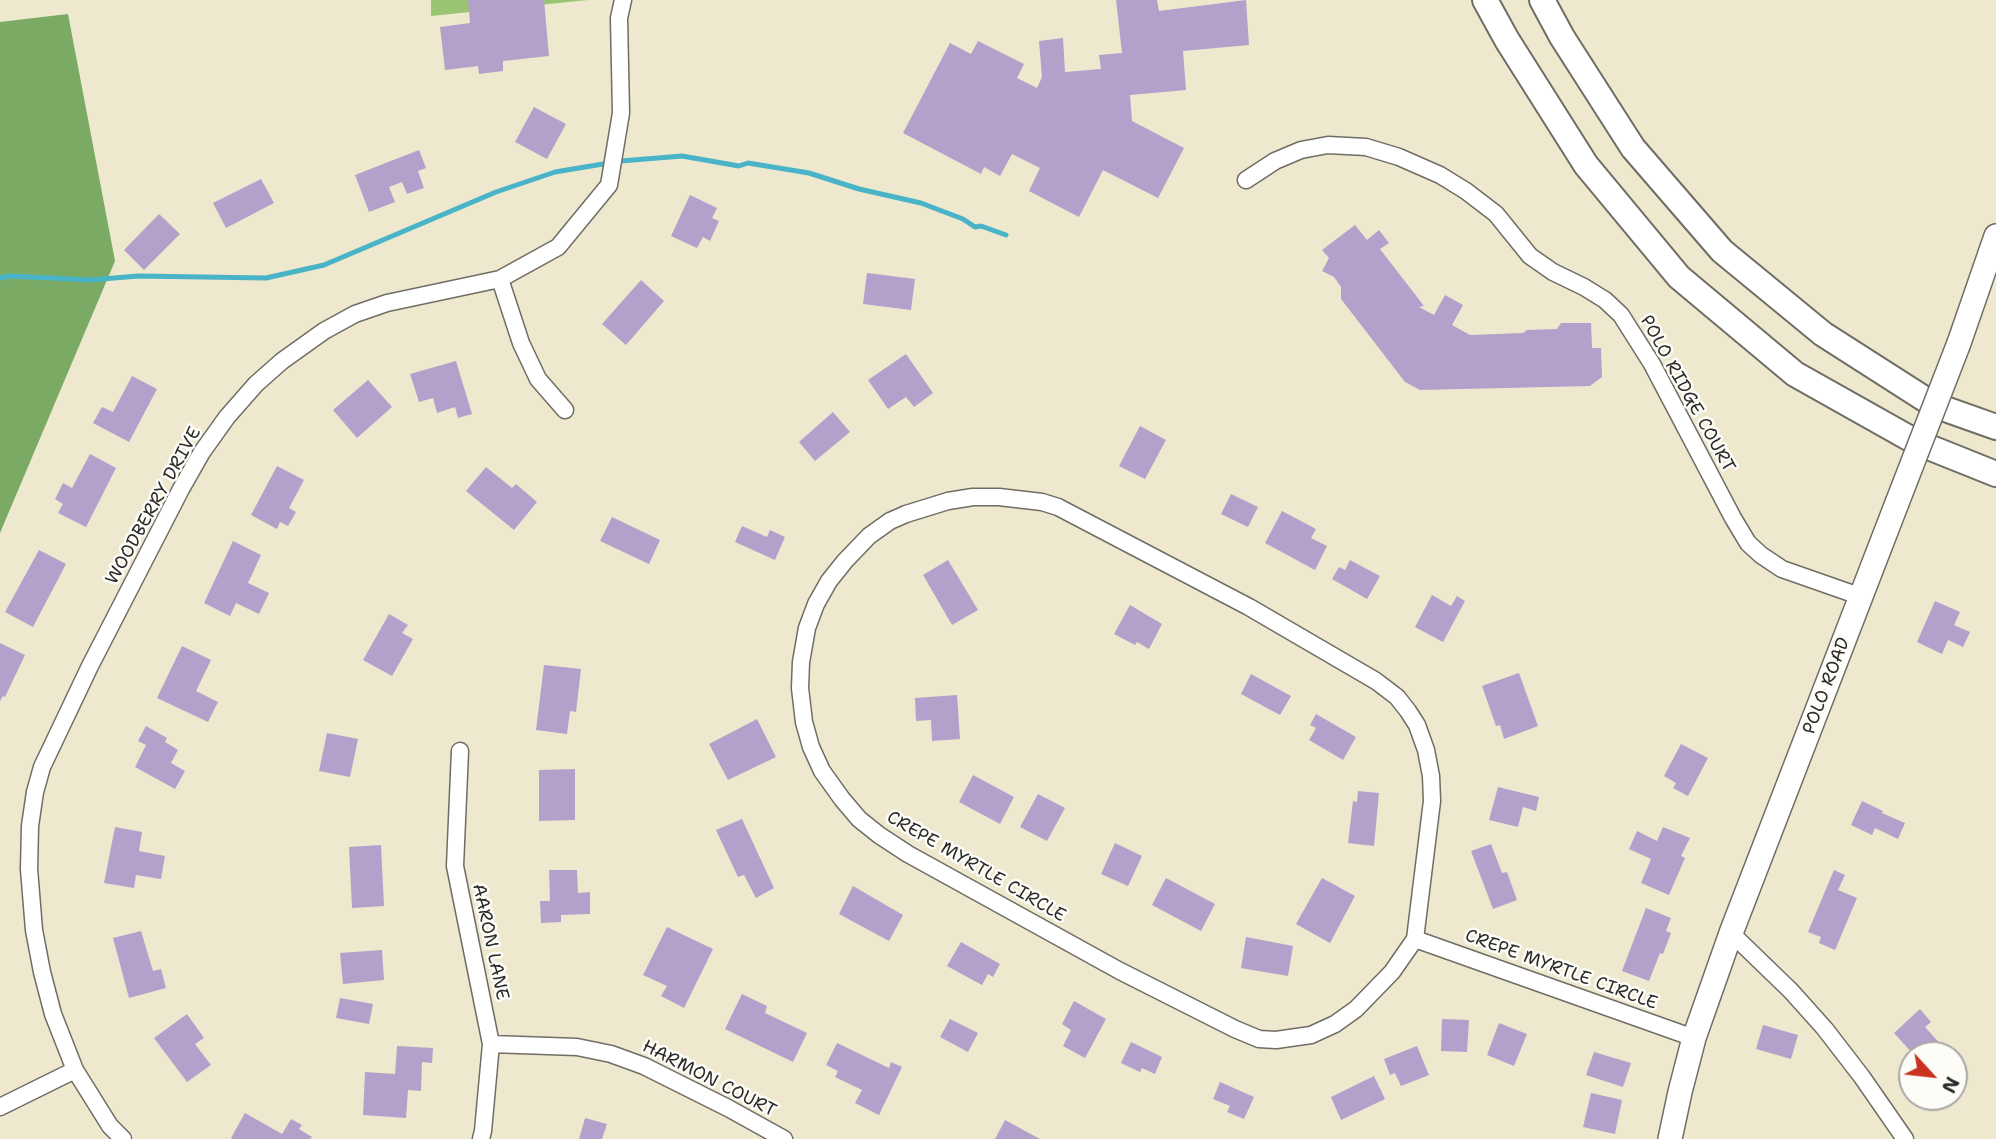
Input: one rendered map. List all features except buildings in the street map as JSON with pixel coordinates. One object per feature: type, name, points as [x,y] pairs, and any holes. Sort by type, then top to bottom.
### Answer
[{"type":"main road","points":[[1485,0],[1507,40],[1586,165],[1679,277],[1794,374],[1916,442],[1996,474]]},
{"type":"main road","points":[[1542,0],[1562,37],[1633,148],[1722,251],[1823,334],[1934,405],[1996,427]]},
{"type":"main road","name":"POLO ROAD","points":[[1670,1139],[1694,1038],[1731,933],[1959,342],[1996,236]]},
{"type":"street","name":"WOODBERRY DRIVE","points":[[123,1139],[110,1126],[75,1070],[53,1014],[42,972],[34,930],[29,869],[30,826],[42,767],[84,678],[181,489],[221,425],[256,384],[282,361],[324,331],[355,314],[387,303],[500,279],[558,247],[609,185],[621,113],[620,18],[623,0]]},
{"type":"street","name":"POLO RIDGE COURT","points":[[1246,180],[1275,161],[1301,150],[1328,145],[1353,146],[1399,157],[1440,175],[1466,191],[1496,214],[1530,256],[1553,272],[1605,300],[1622,315],[1652,364],[1748,543],[1782,569],[1862,597]]},
{"type":"street","points":[[500,279],[521,343],[538,379],[565,410]]},
{"type":"street","name":"CREPE MYRTLE CIRCLE","points":[[999,496],[1042,502],[1058,506],[1249,607],[1376,681],[1397,697],[1417,725],[1431,776],[1432,801],[1415,939],[1375,991],[1335,1024],[1311,1035],[1276,1041],[1259,1039],[1120,971],[898,848],[878,835],[850,809],[822,771],[810,747],[800,688],[801,662],[807,628],[829,581],[869,536],[890,521],[906,514],[948,501],[973,497],[999,496]]},
{"type":"street","name":"AARON LANE","points":[[460,751],[455,866],[491,1044],[481,1139]]},
{"type":"street","points":[[1731,933],[1791,991],[1825,1029],[1905,1139]]},
{"type":"street","name":"CREPE MYRTLE CIRCLE","points":[[1415,939],[1694,1038]]},
{"type":"street","name":"HARMON COURT","points":[[491,1044],[577,1047],[611,1054],[644,1066],[784,1139]]},
{"type":"street","points":[[0,1107],[75,1070]]},
{"type":"green space","points":[[431,0],[588,0],[431,16]]},
{"type":"green space","points":[[68,14],[115,261],[0,533],[0,22]]},
{"type":"waterway","points":[[0,278],[266,278],[324,265],[496,192],[555,172],[621,161],[682,156],[739,166],[748,163],[809,173],[859,189],[921,203],[963,219],[975,227],[981,226],[1006,235]]}]
